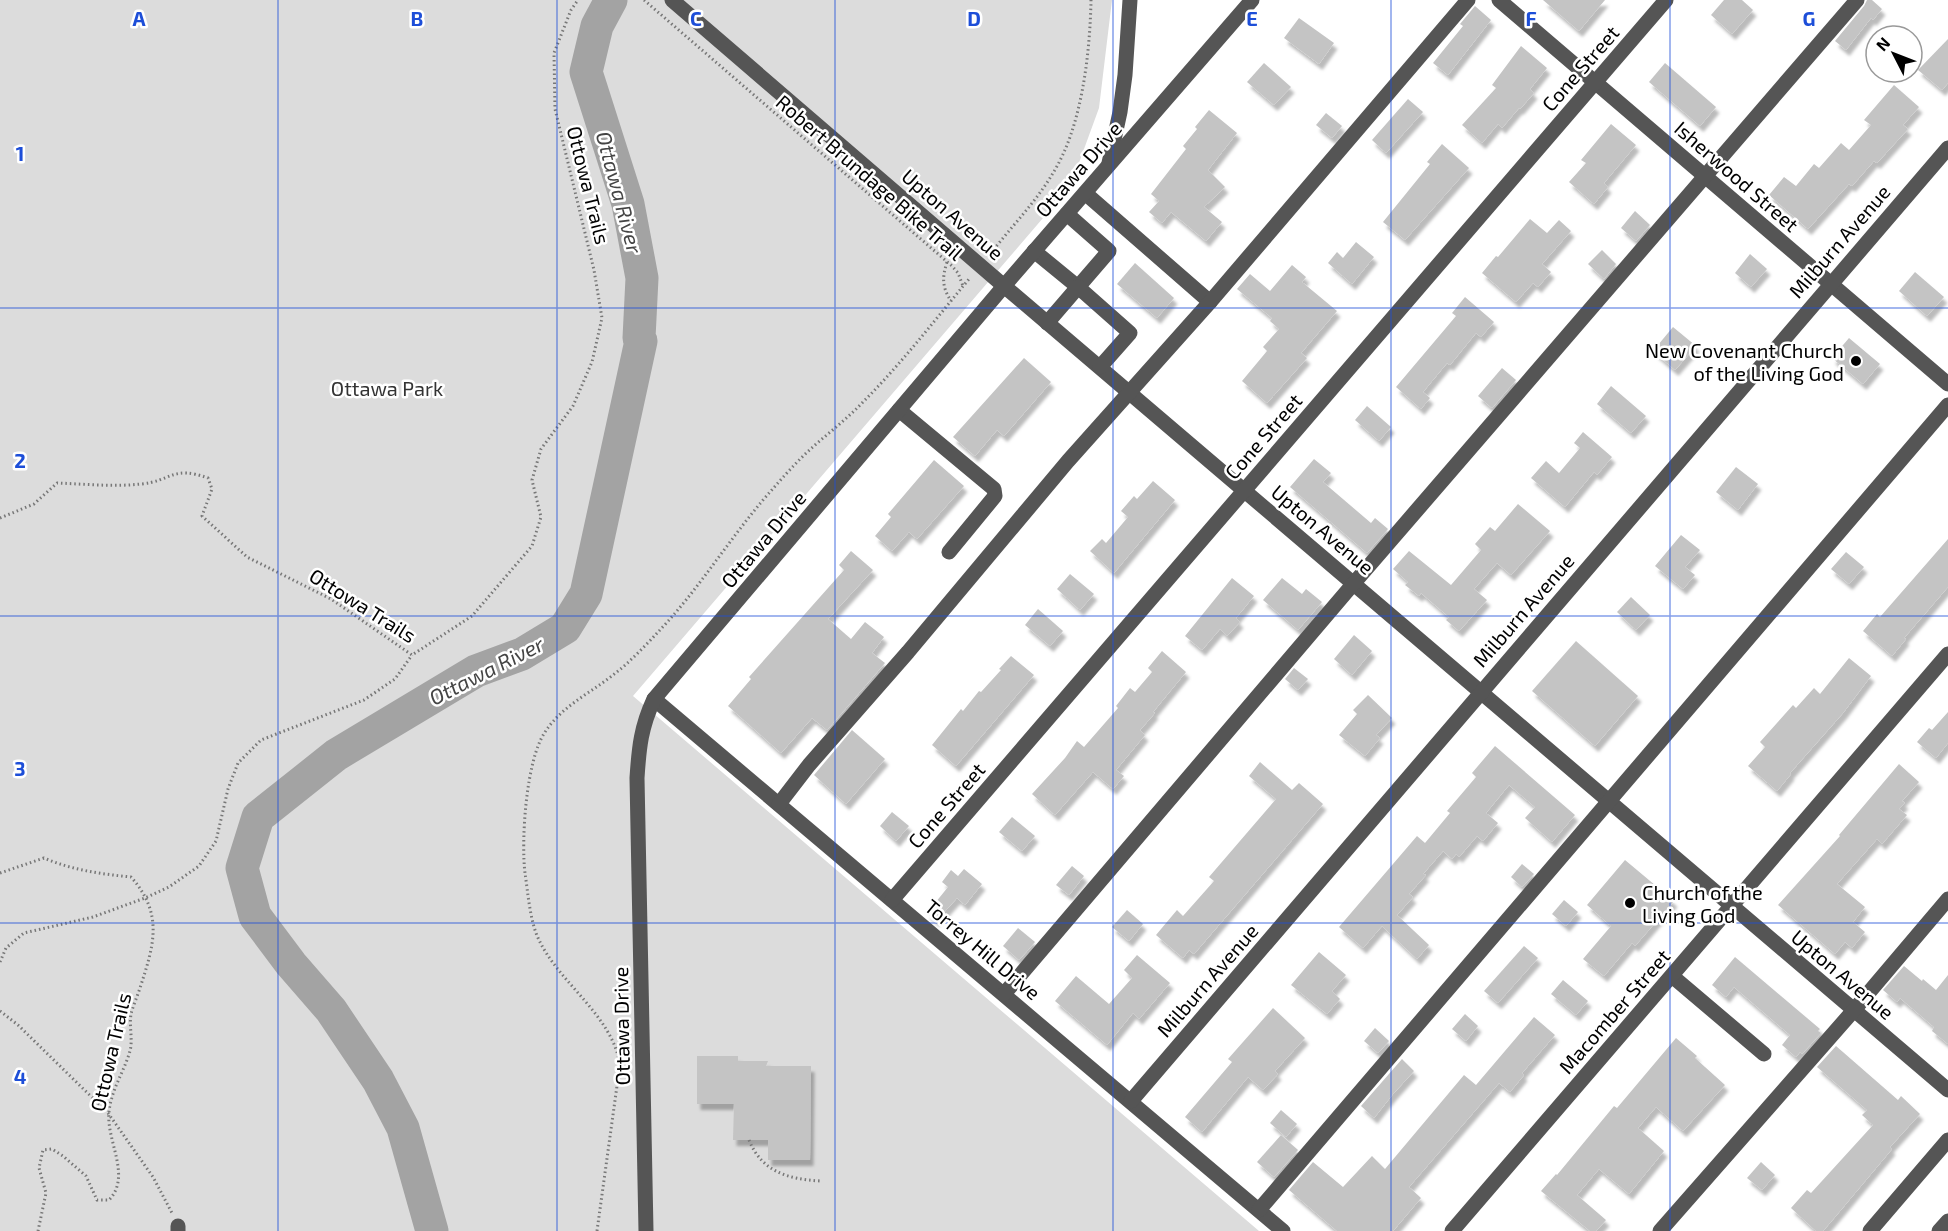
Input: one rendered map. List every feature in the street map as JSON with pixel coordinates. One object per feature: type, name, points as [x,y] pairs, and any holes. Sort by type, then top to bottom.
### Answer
[{"type":"street","name":"Upton Avenue","points":[[672,0],[1047,323],[1948,1090]]},
{"type":"street","points":[[1108,166],[1122,103],[1130,0]]},
{"type":"street","name":"Ottawa Drive","points":[[646,1231],[637,778],[644,720],[654,699],[1004,286],[1252,0]]},
{"type":"street","points":[[779,804],[809,765],[1468,0]]},
{"type":"street","name":"Isherwood Street","points":[[1499,0],[1948,384]]},
{"type":"street","name":"Cone Street","points":[[892,900],[1665,0]]},
{"type":"street","points":[[1004,994],[1354,583],[1857,0]]},
{"type":"street","name":"Milburn Avenue","points":[[1131,1101],[1948,148]]},
{"type":"street","points":[[1085,193],[1210,302]]},
{"type":"street","points":[[1047,323],[1109,251],[1067,214]]},
{"type":"street","points":[[1035,251],[1130,333],[1100,367]]},
{"type":"street","points":[[1258,1210],[1948,405]]},
{"type":"street","points":[[899,410],[994,489],[994,496],[949,552]]},
{"type":"street","name":"Macomber Street","points":[[1452,1231],[1948,654]]},
{"type":"street","name":"Torrey Hill Drive","points":[[654,699],[1283,1231]]},
{"type":"street","points":[[1660,1231],[1948,899]]},
{"type":"street","points":[[1672,976],[1764,1054]]},
{"type":"street","points":[[1870,1231],[1948,1140]]},
{"type":"street","points":[[1939,1231],[1948,1221]]},
{"type":"path","name":"Ottowa Trails","points":[[0,518],[34,504],[57,483],[143,484],[183,471],[195,473],[208,478],[212,489],[202,516],[247,557],[331,598],[412,655],[472,616],[532,546],[541,517],[532,480],[541,449],[573,406],[592,362],[602,318],[594,270],[555,109],[554,53],[571,10],[578,0]]},
{"type":"path","name":"Robert Brundage Bike Trail","points":[[644,0],[947,262],[958,273],[963,286],[981,265]]},
{"type":"path","points":[[981,265],[1053,173],[1065,149],[1086,70],[1091,0]]},
{"type":"path","points":[[947,262],[943,286],[951,301]]},
{"type":"path","points":[[0,962],[6,948],[24,933],[93,917],[145,898],[169,887],[199,866],[216,841],[228,789],[238,764],[261,740],[364,700],[395,679],[412,655]]},
{"type":"path","name":"Ottowa Trails","points":[[0,873],[44,858],[61,865],[101,874],[131,877],[139,886],[152,912],[155,933],[131,1015],[130,1051],[115,1085],[108,1113],[119,1177],[117,1192],[109,1200],[97,1200],[86,1176],[52,1149],[43,1150],[39,1168],[46,1193],[38,1231]]},
{"type":"path","points":[[0,1011],[18,1025],[108,1113],[153,1177],[178,1229]]},
{"type":"path","points":[[749,1140],[755,1155],[783,1176],[820,1181]]},
{"type":"green space","name":"Ottawa Park","points":[[0,0],[1112,0],[1099,108],[1076,171],[1043,218],[633,696],[1259,1231],[0,1231]]},
{"type":"building","points":[[1543,0],[1605,0],[1579,31]]},
{"type":"building","points":[[1724,0],[1742,0],[1753,10],[1732,34],[1711,15]]},
{"type":"building","points":[[1867,0],[1872,0],[1882,9],[1873,20],[1871,18],[1864,24],[1846,50],[1835,41]]},
{"type":"building","points":[[1475,6],[1491,20],[1448,75],[1433,63],[1463,26],[1460,24]]},
{"type":"building","points":[[1299,18],[1334,43],[1319,64],[1284,38]]},
{"type":"building","points":[[1948,39],[1948,83],[1942,90],[1924,75],[1924,64]]},
{"type":"building","points":[[1521,46],[1547,68],[1530,89],[1534,93],[1502,128],[1498,124],[1482,143],[1462,125],[1496,88],[1492,85]]},
{"type":"building","points":[[1264,63],[1291,87],[1274,105],[1247,82]]},
{"type":"building","points":[[1665,63],[1716,107],[1700,126],[1649,82]]},
{"type":"building","points":[[1894,85],[1919,107],[1903,125],[1908,129],[1877,163],[1874,161],[1852,186],[1849,184],[1808,229],[1769,195],[1784,177],[1796,186],[1814,164],[1819,168],[1841,143],[1849,150],[1871,125],[1864,120]]},
{"type":"building","points":[[1408,99],[1423,112],[1386,153],[1372,140]]},
{"type":"building","points":[[1209,110],[1237,133],[1208,170],[1225,187],[1204,207],[1222,222],[1206,241],[1171,212],[1162,223],[1149,212],[1159,201],[1151,194],[1186,149],[1183,146]]},
{"type":"building","points":[[1326,113],[1342,126],[1332,138],[1316,125]]},
{"type":"building","points":[[1611,124],[1636,145],[1604,183],[1608,187],[1594,204],[1569,182],[1586,163],[1581,160]]},
{"type":"building","points":[[1442,144],[1469,168],[1405,240],[1383,222],[1430,164],[1427,162]]},
{"type":"building","points":[[1635,211],[1650,225],[1636,241],[1621,228]]},
{"type":"building","points":[[1530,219],[1547,233],[1559,220],[1571,231],[1542,264],[1551,272],[1538,287],[1533,283],[1516,302],[1482,273]]},
{"type":"building","points":[[1356,242],[1374,257],[1352,284],[1328,263],[1337,252],[1343,258]]},
{"type":"building","points":[[1602,250],[1616,264],[1604,279],[1588,264]]},
{"type":"building","points":[[1750,254],[1767,269],[1751,287],[1735,273]]},
{"type":"building","points":[[1135,263],[1174,298],[1157,318],[1117,284]]},
{"type":"building","points":[[1292,265],[1306,277],[1302,282],[1337,311],[1301,353],[1307,358],[1267,403],[1242,381],[1267,351],[1263,347],[1279,329],[1270,321],[1272,318],[1237,289],[1250,274],[1270,291]]},
{"type":"building","points":[[1915,272],[1944,297],[1927,316],[1899,291]]},
{"type":"building","points":[[1465,297],[1494,322],[1481,337],[1476,333],[1450,365],[1447,363],[1423,392],[1430,398],[1421,409],[1396,387],[1456,316],[1452,313]]},
{"type":"building","points":[[1673,327],[1696,346],[1675,370],[1653,351]]},
{"type":"building","name":"New Covenant Church of the Living God","points":[[1849,338],[1880,364],[1863,384],[1832,358]]},
{"type":"building","points":[[1024,358],[1051,382],[1004,436],[997,430],[975,456],[953,437]]},
{"type":"building","points":[[1502,368],[1516,380],[1492,408],[1478,396]]},
{"type":"building","points":[[1611,386],[1646,416],[1631,433],[1597,404]]},
{"type":"building","points":[[1367,406],[1391,427],[1379,441],[1355,420]]},
{"type":"building","points":[[1583,432],[1612,457],[1597,475],[1594,472],[1565,507],[1531,478],[1546,461],[1559,473],[1580,448],[1574,443]]},
{"type":"building","points":[[1314,459],[1331,473],[1323,482],[1371,523],[1375,518],[1388,529],[1367,553],[1290,487]]},
{"type":"building","points":[[934,460],[964,486],[917,539],[909,532],[892,551],[875,536],[891,517],[888,514]]},
{"type":"building","points":[[1736,467],[1758,484],[1738,510],[1716,492]]},
{"type":"building","points":[[1153,481],[1175,500],[1114,573],[1090,551],[1102,539],[1106,543],[1128,517],[1121,511],[1134,496],[1137,499]]},
{"type":"building","points":[[1518,504],[1550,531],[1511,575],[1497,563],[1474,589],[1487,600],[1459,631],[1446,620],[1449,617],[1421,593],[1419,596],[1405,585],[1408,582],[1393,569],[1409,551],[1451,585],[1481,550],[1475,544],[1490,527],[1495,531]]},
{"type":"building","points":[[1681,535],[1700,550],[1685,567],[1695,575],[1683,589],[1655,566]]},
{"type":"building","points":[[1948,539],[1948,587],[1904,638],[1906,639],[1892,656],[1863,631],[1877,614],[1880,617]]},
{"type":"building","points":[[851,551],[873,570],[828,619],[851,639],[865,622],[884,637],[872,653],[885,663],[827,730],[812,718],[781,753],[728,706],[751,679],[749,677],[844,570],[839,565]]},
{"type":"building","points":[[1846,552],[1864,567],[1849,584],[1831,569]]},
{"type":"building","points":[[1070,574],[1094,594],[1080,610],[1057,589]]},
{"type":"building","points":[[1232,578],[1254,596],[1236,618],[1240,622],[1227,636],[1220,629],[1202,650],[1185,636]]},
{"type":"building","points":[[1282,578],[1302,594],[1306,589],[1322,602],[1298,630],[1263,600]]},
{"type":"building","points":[[1631,597],[1650,615],[1636,630],[1617,612]]},
{"type":"building","points":[[1038,609],[1063,631],[1050,646],[1025,625]]},
{"type":"building","points":[[1354,635],[1372,651],[1352,675],[1334,659]]},
{"type":"building","points":[[1576,641],[1638,696],[1595,746],[1532,691]]},
{"type":"building","points":[[1162,651],[1186,672],[1140,730],[1145,735],[1116,770],[1124,776],[1113,789],[1093,772],[1055,815],[1032,794],[1065,758],[1077,741],[1084,747],[1118,708],[1116,706],[1130,688],[1135,692],[1152,672],[1148,668]]},
{"type":"building","points":[[1011,656],[1034,675],[956,766],[932,745],[961,709],[963,711],[979,691],[981,692]]},
{"type":"building","points":[[1849,658],[1871,676],[1777,791],[1748,766],[1765,747],[1760,742],[1793,705],[1796,708],[1814,688],[1820,694]]},
{"type":"building","points":[[1294,668],[1308,679],[1298,690],[1285,679]]},
{"type":"building","points":[[1368,695],[1392,718],[1376,735],[1380,738],[1365,756],[1339,735],[1357,714],[1353,710]]},
{"type":"building","points":[[1948,712],[1948,743],[1936,758],[1917,742],[1929,728],[1932,730]]},
{"type":"building","points":[[852,730],[885,759],[846,804],[814,775]]},
{"type":"building","points":[[1495,746],[1575,815],[1552,842],[1525,818],[1535,807],[1509,785],[1486,813],[1498,823],[1483,841],[1477,836],[1459,857],[1456,854],[1452,859],[1443,851],[1423,874],[1426,875],[1409,894],[1413,897],[1397,915],[1429,945],[1417,959],[1382,926],[1363,948],[1339,927],[1417,836],[1425,843],[1450,813],[1447,811],[1476,777],[1472,773]]},
{"type":"building","points":[[1260,762],[1292,790],[1299,783],[1323,804],[1194,954],[1189,950],[1183,958],[1156,935],[1177,910],[1183,916],[1214,881],[1209,877],[1276,799],[1249,776]]},
{"type":"building","points":[[1899,764],[1919,782],[1902,801],[1905,803],[1899,809],[1907,815],[1882,844],[1877,839],[1837,884],[1865,907],[1853,922],[1865,932],[1852,948],[1845,942],[1835,954],[1778,905],[1840,836]]},
{"type":"building","points":[[892,812],[909,826],[896,841],[880,826]]},
{"type":"building","points":[[1012,817],[1035,836],[1022,851],[999,832]]},
{"type":"building","name":"Church of the Living God","points":[[1625,860],[1674,901],[1635,946],[1632,943],[1604,976],[1583,959],[1611,926],[1587,905]]},
{"type":"building","points":[[1522,864],[1534,874],[1522,887],[1511,877]]},
{"type":"building","points":[[1072,866],[1084,876],[1069,895],[1056,885]]},
{"type":"building","points":[[964,869],[982,884],[965,905],[957,898],[936,921],[927,913],[948,887],[942,882],[951,870],[958,876]]},
{"type":"building","points":[[1564,900],[1578,912],[1566,926],[1552,914]]},
{"type":"building","points":[[1127,910],[1143,924],[1129,941],[1112,927]]},
{"type":"building","points":[[1018,928],[1035,942],[1019,960],[1003,946]]},
{"type":"building","points":[[1524,946],[1538,958],[1498,1003],[1484,991]]},
{"type":"building","points":[[1319,952],[1346,975],[1332,991],[1340,999],[1327,1014],[1291,985]]},
{"type":"building","points":[[1137,955],[1170,983],[1139,1019],[1133,1013],[1107,1045],[1055,1001],[1076,976],[1109,1004],[1132,978],[1124,970]]},
{"type":"building","points":[[1735,957],[1820,1029],[1818,1031],[1821,1033],[1802,1054],[1800,1052],[1796,1057],[1782,1045],[1790,1035],[1734,987],[1726,997],[1712,985]]},
{"type":"building","points":[[1904,966],[1936,990],[1948,975],[1948,1044],[1932,1031],[1934,1027],[1900,998],[1897,1002],[1883,990]]},
{"type":"building","points":[[1563,980],[1588,1001],[1576,1015],[1551,994]]},
{"type":"building","points":[[1273,1008],[1305,1038],[1275,1071],[1278,1074],[1263,1090],[1248,1077],[1202,1132],[1185,1117],[1232,1062],[1228,1059]]},
{"type":"building","points":[[1465,1014],[1478,1026],[1466,1041],[1452,1029]]},
{"type":"building","points":[[1534,1017],[1555,1035],[1522,1073],[1524,1075],[1510,1092],[1499,1083],[1409,1187],[1421,1198],[1393,1231],[1337,1231],[1289,1190],[1313,1162],[1343,1187],[1372,1156],[1385,1169],[1464,1075],[1476,1085]]},
{"type":"building","points":[[1375,1028],[1389,1041],[1378,1053],[1364,1041]]},
{"type":"building","points":[[1676,1038],[1725,1085],[1683,1131],[1656,1107],[1638,1128],[1664,1151],[1629,1194],[1599,1169],[1577,1195],[1606,1220],[1596,1231],[1590,1231],[1541,1191],[1614,1106],[1617,1108]]},
{"type":"building","points":[[1836,1046],[1898,1100],[1901,1096],[1920,1114],[1890,1147],[1892,1149],[1823,1231],[1816,1231],[1791,1208],[1807,1190],[1811,1193],[1873,1125],[1862,1115],[1867,1110],[1817,1067]]},
{"type":"building","points":[[697,1056],[738,1056],[738,1061],[768,1061],[766,1066],[811,1066],[810,1160],[768,1160],[768,1140],[733,1140],[734,1104],[697,1104]]},
{"type":"building","points":[[1402,1059],[1414,1071],[1374,1118],[1361,1106]]},
{"type":"building","points":[[1281,1110],[1297,1124],[1286,1137],[1270,1123]]},
{"type":"building","points":[[1281,1135],[1298,1150],[1274,1177],[1257,1162]]},
{"type":"building","points":[[1761,1162],[1775,1175],[1762,1190],[1747,1178]]},
{"type":"waterway","name":"Ottawa River","points":[[432,1231],[403,1128],[378,1080],[331,1010],[291,964],[255,916],[242,868],[258,817],[336,755],[476,671],[522,654],[565,628],[586,594],[641,341],[639,338],[642,278],[628,204],[586,72],[597,26],[611,0]]},
{"type":"place","name":"New Covenant Church of the Living God","points":[[1856,361]]},
{"type":"place","name":"Church of the Living God","points":[[1630,903]]}]
